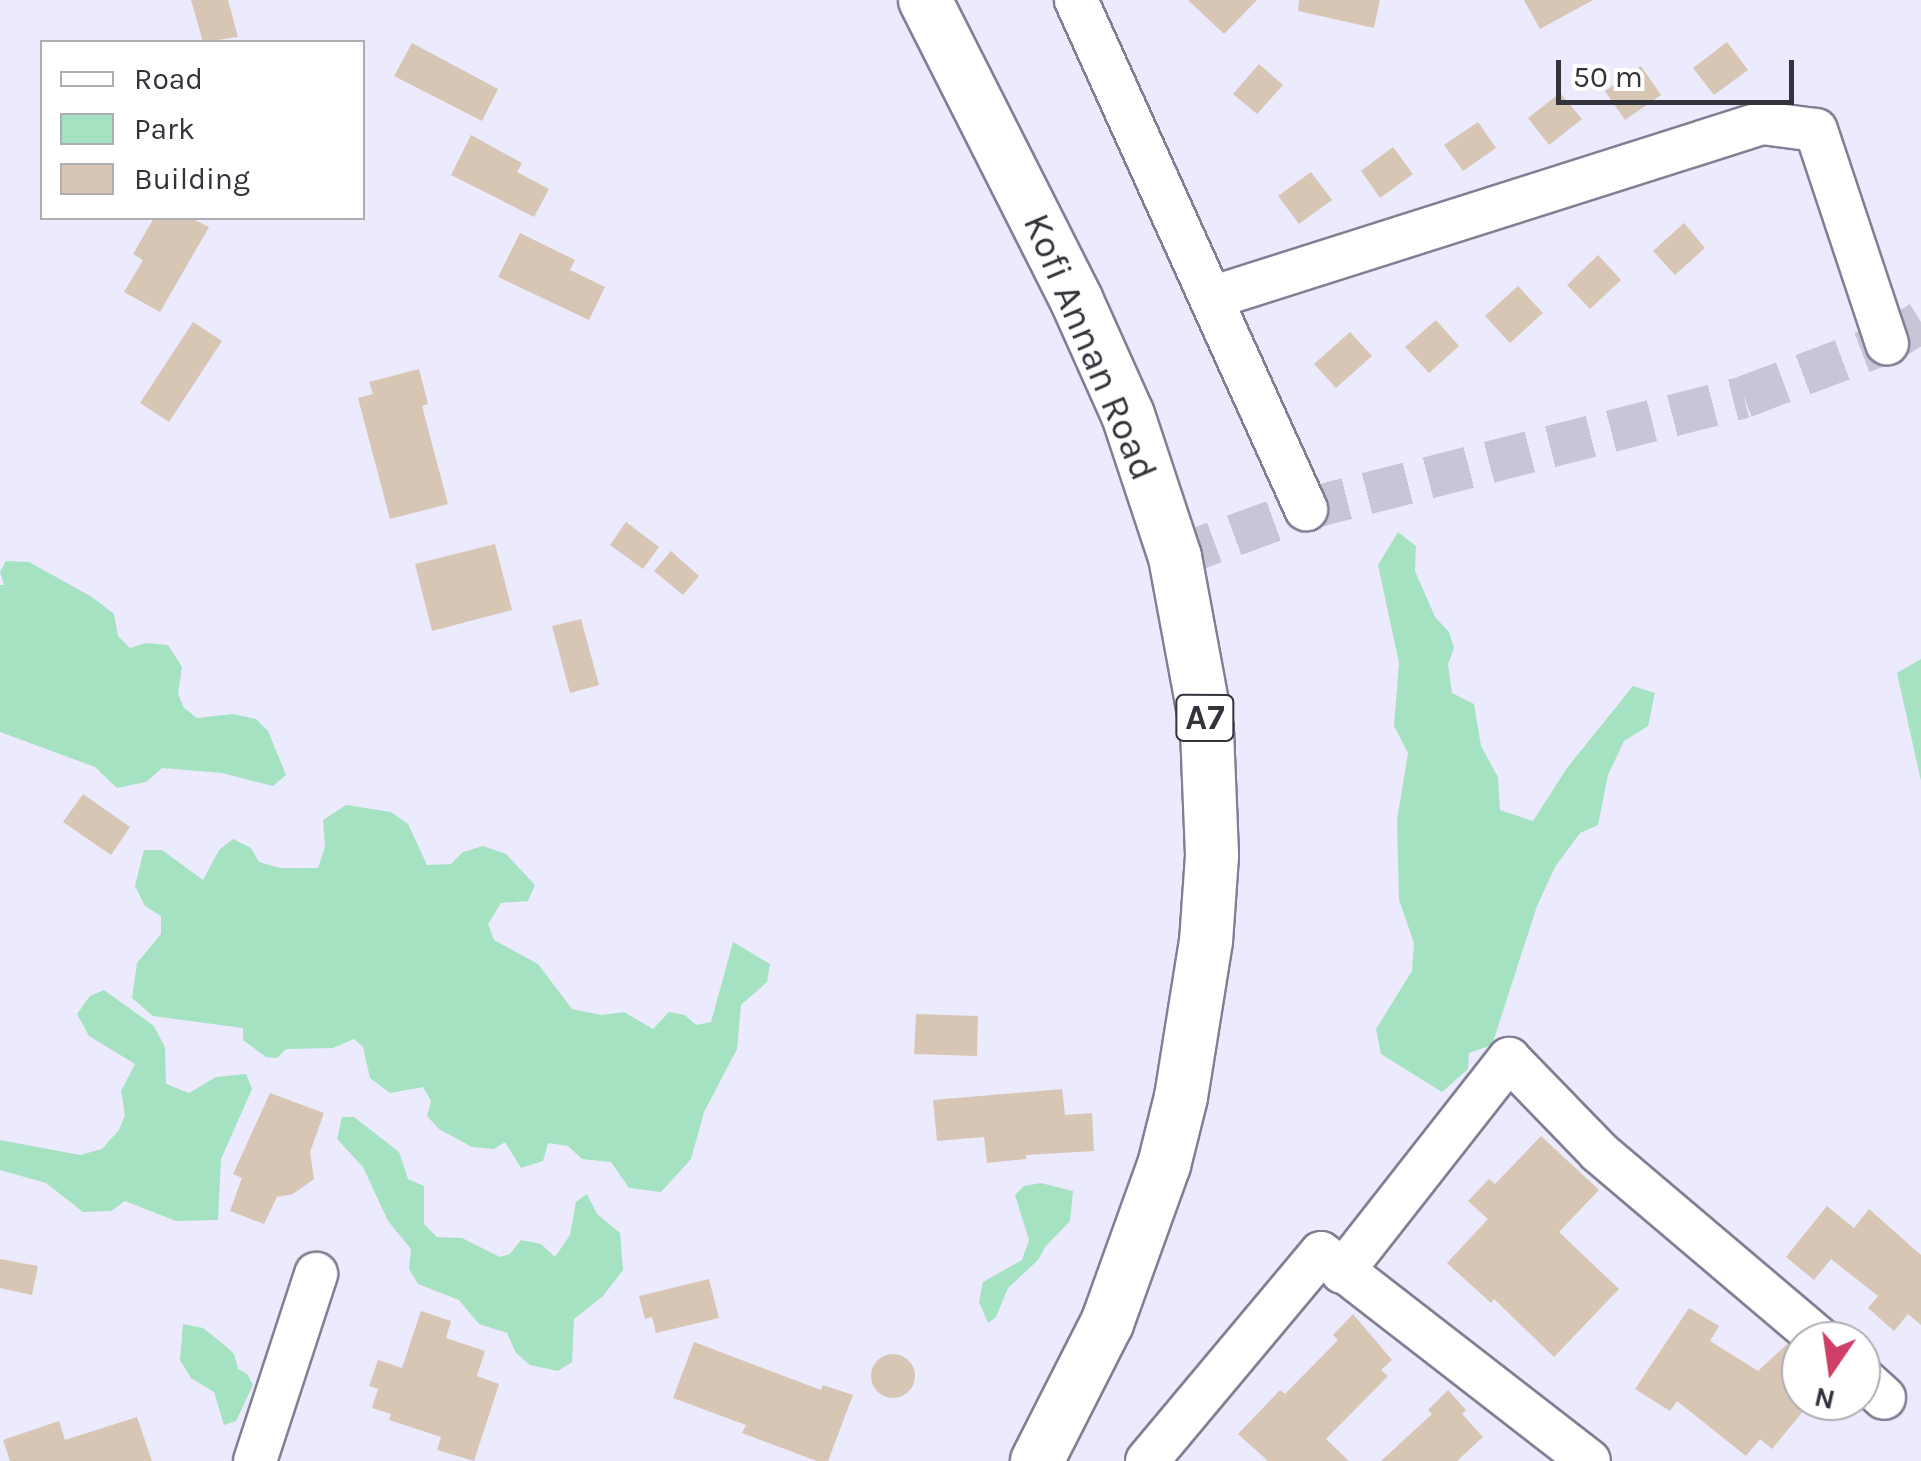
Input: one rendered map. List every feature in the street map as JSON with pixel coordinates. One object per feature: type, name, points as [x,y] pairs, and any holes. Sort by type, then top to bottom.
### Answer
[{"type":"main road","name":"Kofi Annan Road","points":[[925,0],[1076,299],[1128,415],[1175,557],[1207,730],[1212,856],[1206,940],[1182,1097],[1164,1165],[1114,1307],[1036,1461]]},
{"type":"street","points":[[1076,0],[1306,509]]},
{"type":"street","points":[[1212,298],[1762,123],[1816,130],[1887,343]]},
{"type":"street","points":[[1342,1272],[1509,1059],[1598,1152],[1798,1321]]},
{"type":"street","points":[[1146,1461],[1321,1254],[1589,1461]]},
{"type":"street","points":[[254,1461],[316,1274]]},
{"type":"green space","points":[[1398,532],[1416,546],[1415,571],[1435,617],[1449,632],[1454,648],[1448,664],[1452,693],[1474,704],[1481,746],[1498,777],[1500,810],[1533,821],[1567,768],[1633,686],[1655,693],[1648,726],[1624,741],[1608,775],[1598,825],[1580,833],[1555,867],[1537,906],[1492,1045],[1469,1053],[1468,1069],[1442,1092],[1381,1054],[1376,1029],[1412,971],[1414,943],[1399,900],[1397,820],[1408,753],[1394,726],[1399,663],[1378,565]]},
{"type":"green space","points":[[6,561],[29,562],[92,597],[114,614],[118,636],[130,648],[146,643],[168,645],[182,667],[178,694],[184,708],[197,718],[233,714],[256,719],[268,731],[286,775],[273,786],[222,773],[162,768],[146,782],[117,788],[95,767],[0,732],[0,585],[4,585],[0,572]]},
{"type":"green space","points":[[1921,659],[1921,781],[1897,673]]},
{"type":"green space","points":[[346,805],[391,812],[408,824],[427,865],[451,864],[463,852],[483,846],[506,854],[535,885],[528,901],[501,903],[488,924],[494,940],[538,964],[572,1009],[601,1015],[624,1012],[653,1029],[669,1012],[685,1015],[696,1025],[711,1022],[733,942],[770,964],[767,982],[741,1005],[737,1049],[704,1112],[691,1159],[661,1192],[629,1188],[611,1162],[582,1159],[568,1146],[548,1143],[543,1161],[521,1168],[505,1142],[494,1149],[472,1147],[439,1129],[427,1116],[431,1101],[423,1087],[390,1093],[370,1078],[363,1047],[354,1039],[333,1048],[286,1049],[277,1058],[266,1057],[243,1040],[243,1028],[153,1016],[132,998],[137,963],[161,934],[161,916],[145,906],[135,886],[144,850],[162,850],[203,880],[219,850],[233,839],[251,848],[259,862],[280,868],[318,868],[325,847],[323,820]]},
{"type":"green space","points":[[104,990],[154,1026],[165,1047],[166,1084],[189,1093],[216,1077],[246,1074],[252,1089],[221,1159],[218,1220],[176,1221],[125,1201],[111,1211],[83,1212],[46,1183],[0,1170],[0,1140],[80,1155],[102,1149],[119,1130],[125,1115],[121,1091],[135,1064],[89,1036],[77,1014],[90,996]]},
{"type":"green space","points":[[342,1117],[354,1117],[399,1152],[408,1179],[424,1186],[424,1224],[437,1237],[462,1238],[500,1257],[510,1254],[521,1240],[541,1244],[555,1257],[570,1235],[576,1202],[587,1194],[597,1214],[620,1233],[623,1270],[603,1296],[574,1319],[572,1362],[558,1371],[530,1365],[516,1353],[507,1333],[479,1324],[459,1300],[418,1284],[409,1269],[411,1249],[388,1221],[363,1167],[337,1139]]},
{"type":"green space","points":[[1041,1183],[1073,1191],[1070,1221],[1038,1260],[1008,1288],[996,1317],[988,1323],[979,1302],[983,1282],[1022,1260],[1029,1240],[1015,1195],[1024,1186]]},
{"type":"green space","points":[[183,1324],[203,1328],[234,1354],[238,1369],[247,1374],[253,1385],[236,1421],[224,1425],[214,1392],[191,1378],[180,1360]]},
{"type":"building","points":[[191,0],[228,0],[238,37],[202,40]]},
{"type":"building","points":[[1188,0],[1257,0],[1224,34]]},
{"type":"building","points":[[1299,0],[1380,0],[1374,28],[1298,11]]},
{"type":"building","points":[[1524,0],[1593,0],[1540,29]]},
{"type":"building","points":[[1727,42],[1748,70],[1714,95],[1693,68]]},
{"type":"building","points":[[412,43],[498,89],[482,121],[394,76]]},
{"type":"building","points":[[1259,64],[1283,85],[1257,114],[1233,94]]},
{"type":"building","points":[[1641,66],[1661,95],[1625,120],[1605,91]]},
{"type":"building","points":[[1560,93],[1582,119],[1549,145],[1528,118]]},
{"type":"building","points":[[1478,122],[1496,148],[1463,171],[1444,145]]},
{"type":"building","points":[[471,135],[522,163],[517,172],[549,189],[534,217],[451,175]]},
{"type":"building","points":[[1393,147],[1413,174],[1380,198],[1361,171]]},
{"type":"building","points":[[1311,172],[1332,200],[1299,224],[1278,196]]},
{"type":"building","points":[[153,220],[195,220],[209,227],[160,312],[124,292],[143,260],[133,254]]},
{"type":"building","points":[[1684,223],[1705,248],[1675,275],[1653,251]]},
{"type":"building","points":[[520,233],[575,260],[570,270],[605,287],[589,320],[498,277]]},
{"type":"building","points":[[1598,255],[1621,280],[1590,309],[1567,285]]},
{"type":"building","points":[[1518,286],[1543,313],[1510,343],[1485,316]]},
{"type":"building","points":[[1436,320],[1459,346],[1429,373],[1405,347]]},
{"type":"building","points":[[193,322],[222,341],[169,422],[140,403]]},
{"type":"building","points":[[1350,332],[1372,356],[1336,388],[1314,364]]},
{"type":"building","points":[[419,369],[428,404],[422,406],[448,504],[390,519],[358,398],[373,394],[369,382]]},
{"type":"building","points":[[626,522],[659,547],[643,569],[610,545]]},
{"type":"building","points":[[495,544],[512,610],[432,631],[415,564]]},
{"type":"building","points":[[671,551],[699,576],[683,595],[654,571]]},
{"type":"building","points":[[581,619],[599,685],[570,693],[552,626]]},
{"type":"building","points":[[83,794],[130,827],[111,855],[63,822]]},
{"type":"building","points":[[916,1014],[978,1016],[977,1056],[914,1054]]},
{"type":"building","points":[[1062,1089],[1065,1115],[1092,1113],[1094,1151],[1026,1155],[1026,1159],[987,1163],[984,1137],[937,1141],[933,1100]]},
{"type":"building","points":[[270,1093],[324,1113],[310,1152],[314,1179],[293,1194],[277,1197],[264,1224],[230,1211],[242,1178],[233,1174]]},
{"type":"building","points":[[1541,1136],[1599,1190],[1559,1232],[1619,1289],[1554,1357],[1494,1299],[1491,1303],[1447,1263],[1488,1219],[1468,1201],[1489,1179],[1495,1184]]},
{"type":"building","points":[[1827,1206],[1854,1228],[1869,1209],[1921,1255],[1921,1325],[1908,1314],[1894,1331],[1868,1308],[1878,1296],[1831,1259],[1814,1280],[1786,1257]]},
{"type":"building","points":[[0,1259],[38,1266],[32,1295],[0,1288]]},
{"type":"building","points":[[709,1279],[719,1318],[656,1333],[652,1317],[645,1319],[639,1296]]},
{"type":"building","points":[[1689,1308],[1719,1326],[1710,1341],[1758,1371],[1781,1350],[1781,1421],[1795,1421],[1772,1449],[1760,1439],[1746,1456],[1677,1401],[1670,1411],[1635,1389]]},
{"type":"building","points":[[421,1311],[451,1321],[446,1338],[485,1351],[477,1376],[499,1384],[474,1461],[437,1450],[441,1437],[389,1420],[391,1414],[372,1408],[378,1389],[369,1386],[378,1360],[402,1368]]},
{"type":"building","points":[[1353,1314],[1392,1360],[1381,1370],[1388,1376],[1326,1439],[1349,1461],[1268,1461],[1238,1434],[1280,1390],[1285,1394],[1338,1340],[1333,1335]]},
{"type":"building","points":[[694,1342],[821,1390],[823,1385],[853,1395],[828,1461],[817,1461],[742,1433],[746,1425],[673,1398]]},
{"type":"building","points":[[893,1354],[908,1361],[915,1376],[908,1391],[893,1398],[878,1391],[871,1376],[878,1361]]},
{"type":"building","points":[[1448,1390],[1466,1410],[1462,1414],[1483,1437],[1457,1461],[1381,1461],[1432,1414],[1428,1410]]},
{"type":"building","points":[[137,1417],[152,1461],[10,1461],[3,1440],[59,1421],[65,1440]]},
{"type":"tunnel","points":[[1175,557],[1306,509],[1744,397],[1887,343],[1921,322]]}]
